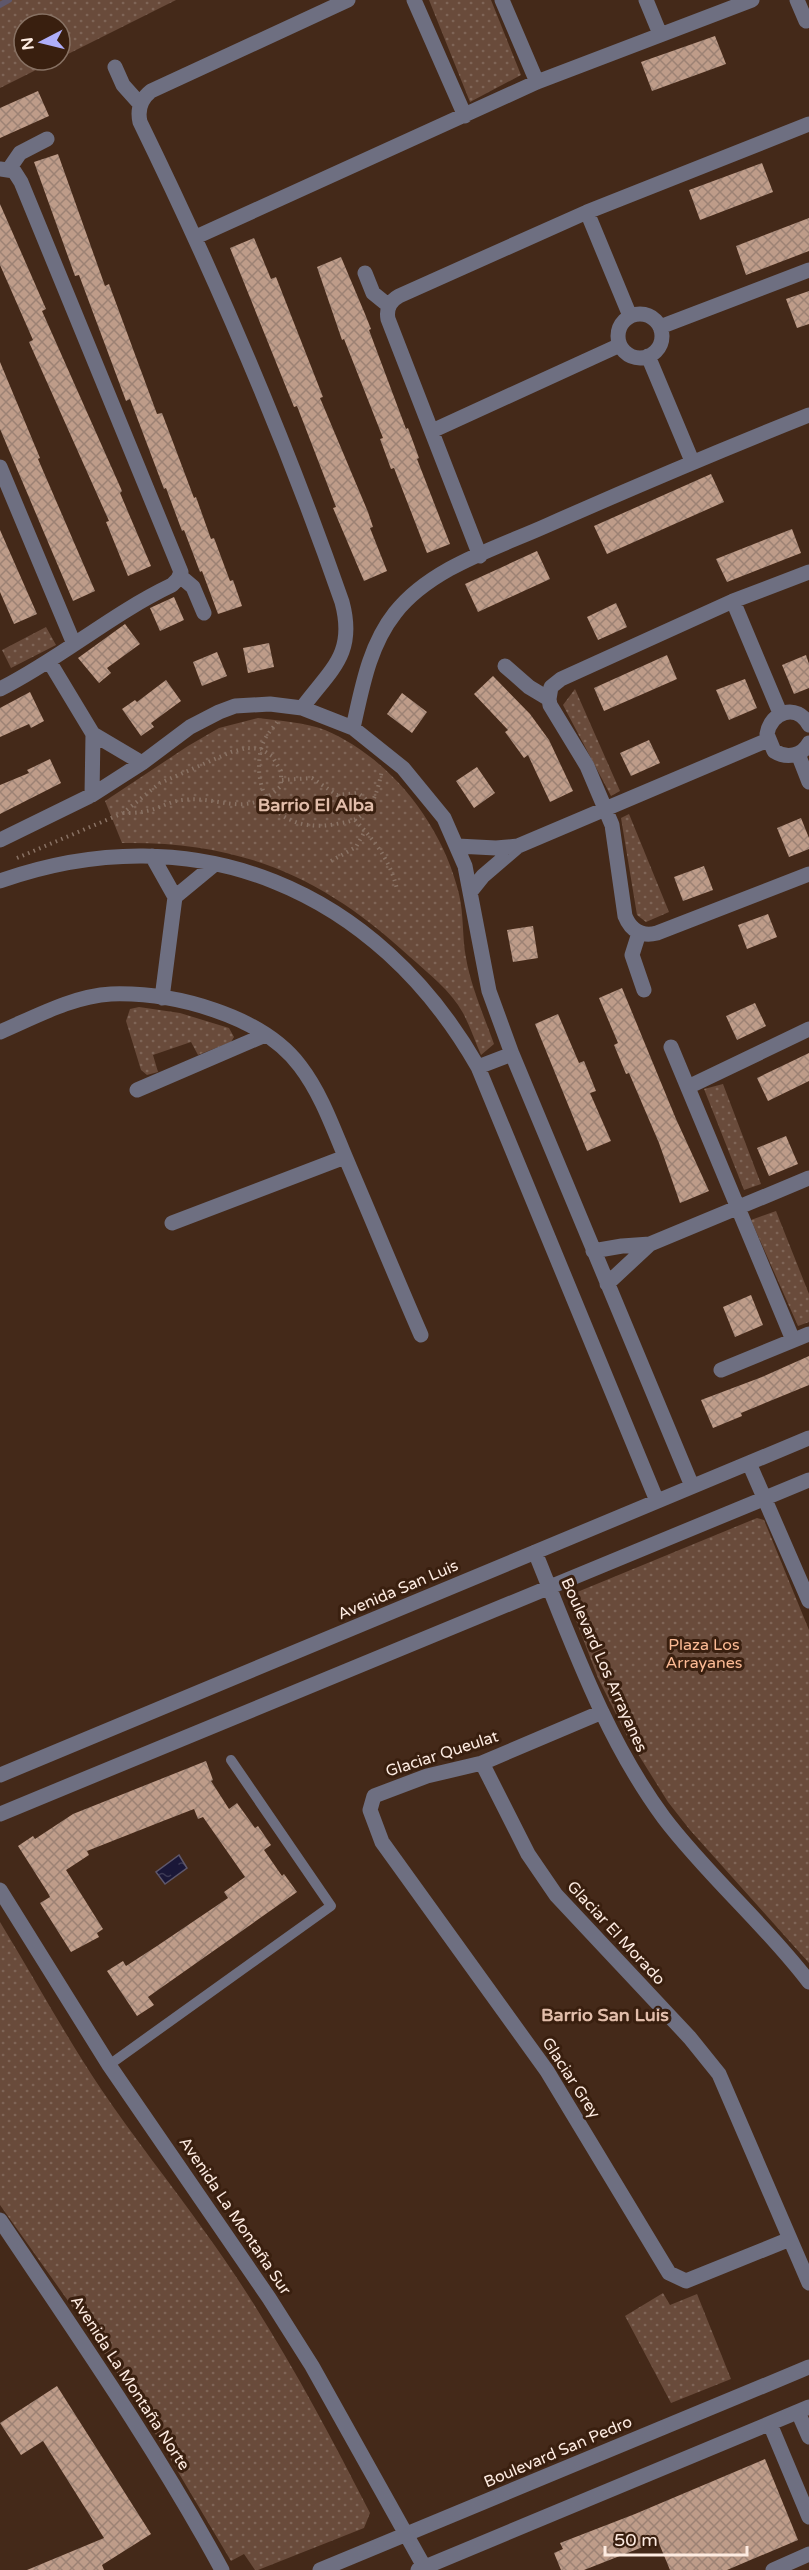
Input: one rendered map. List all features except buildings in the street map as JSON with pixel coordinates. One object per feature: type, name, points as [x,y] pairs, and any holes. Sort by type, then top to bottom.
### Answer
[{"type":"street","points":[[295,707],[338,661],[348,636],[346,615],[335,581],[259,388],[196,237],[140,122],[140,104],[151,91],[348,0]]},
{"type":"street","points":[[414,0],[465,116]]},
{"type":"street","points":[[502,0],[537,82]]},
{"type":"street","points":[[646,0],[660,34]]},
{"type":"street","points":[[196,237],[537,82],[752,0]]},
{"type":"street","points":[[797,0],[806,21]]},
{"type":"street","points":[[115,67],[123,85],[140,104]]},
{"type":"street","points":[[480,555],[388,319],[388,306],[399,296],[587,212],[809,124]]},
{"type":"street","points":[[4,169],[20,153],[47,139]]},
{"type":"street","points":[[4,169],[14,171],[21,182],[178,563],[180,576],[193,587],[204,613]]},
{"type":"street","points":[[587,212],[630,316]]},
{"type":"street","points":[[660,327],[809,270]]},
{"type":"street","points":[[364,273],[373,293],[388,306]]},
{"type":"street","points":[[647,315],[660,327],[660,344],[648,356],[631,356],[620,345],[619,328],[630,316],[647,315]]},
{"type":"street","points":[[432,430],[620,345]]},
{"type":"street","points":[[648,356],[692,461]]},
{"type":"street","points":[[353,728],[370,660],[377,643],[394,613],[425,585],[480,555],[692,461],[809,415]]},
{"type":"street","points":[[0,467],[74,644]]},
{"type":"street","points":[[809,572],[733,602],[561,680],[551,687],[549,699],[553,710],[587,766],[605,808],[614,835],[626,916],[632,929],[639,933],[657,933],[809,874]]},
{"type":"street","points":[[0,689],[49,661],[127,609],[172,585],[180,576]]},
{"type":"street","points":[[733,602],[780,713]]},
{"type":"street","points":[[49,661],[93,734],[141,763]]},
{"type":"street","points":[[505,666],[529,687],[549,699]]},
{"type":"street","points":[[0,840],[92,795],[190,727],[219,712],[252,704],[295,707],[353,728],[390,755],[431,799],[444,818],[457,846],[471,891],[489,992],[512,1054],[692,1486]]},
{"type":"street","points":[[809,725],[797,713],[780,713],[770,722],[767,734],[774,751],[780,754],[803,748],[809,782]]},
{"type":"street","points":[[92,795],[93,734]]},
{"type":"street","points":[[471,891],[483,876],[518,846],[768,740]]},
{"type":"street","points":[[457,846],[496,848],[518,846]]},
{"type":"street","points":[[0,881],[65,862],[112,856],[152,856],[215,864],[269,879],[296,890],[356,926],[382,946],[427,991],[457,1032],[478,1067],[657,1501]]},
{"type":"street","points":[[152,856],[175,897],[162,998]]},
{"type":"street","points":[[175,897],[215,864]]},
{"type":"street","points":[[639,933],[632,955],[644,990]]},
{"type":"street","points":[[0,1032],[73,1001],[111,994],[175,999],[232,1015],[265,1035],[300,1065],[321,1102],[421,1335]]},
{"type":"street","points":[[688,1087],[809,1029]]},
{"type":"street","points":[[137,1090],[265,1035]]},
{"type":"street","points":[[671,1047],[793,1340]]},
{"type":"street","points":[[478,1067],[512,1054]]},
{"type":"street","points":[[172,1223],[345,1157]]},
{"type":"street","points":[[593,1251],[650,1244],[809,1178]]},
{"type":"street","points":[[607,1284],[650,1244]]},
{"type":"street","points":[[722,1370],[809,1334]]},
{"type":"street","name":"Avenida San Luis","points":[[0,1775],[809,1438]]},
{"type":"street","points":[[749,1463],[809,1601]]},
{"type":"street","points":[[0,1814],[809,1480]]},
{"type":"street","name":"Boulevard Los Arrayanes","points":[[535,1552],[602,1712],[630,1767],[664,1818],[809,1982]]},
{"type":"street","name":"Glaciar Queulat","points":[[370,1810],[374,1796],[427,1776],[482,1763],[602,1712]]},
{"type":"street","name":"Glaciar El Morado","points":[[482,1763],[528,1854],[556,1895],[690,2038],[719,2074],[809,2283]]},
{"type":"street","name":"Glaciar Grey","points":[[370,1810],[382,1842],[548,2071],[669,2273],[686,2281],[790,2239]]},
{"type":"street","name":"Avenida La Montaña Sur","points":[[0,1890],[109,2065],[269,2298],[312,2366],[407,2534],[423,2569]]},
{"type":"street","name":"Avenida La Montaña Norte","points":[[0,2220],[137,2423],[171,2477],[222,2570]]},
{"type":"street","name":"Boulevard San Pedro","points":[[320,2570],[809,2367]]},
{"type":"street","points":[[423,2569],[804,2410],[809,2437]]},
{"type":"street","points":[[770,2424],[809,2517]]},
{"type":"street","points":[[773,2570],[790,2567],[809,2554]]},
{"type":"lane","points":[[109,2065],[331,1906],[231,1760]]},
{"type":"path","points":[[295,707],[264,741],[261,749],[260,782],[268,799],[281,814],[301,825],[323,826],[355,820],[364,813],[371,803],[381,779],[381,772],[390,755]]},
{"type":"path","points":[[10,861],[123,813],[160,783],[231,752],[247,748],[261,749],[272,756],[281,771],[281,786],[268,799],[226,804],[183,799],[147,811],[123,813]]},
{"type":"path","points":[[282,780],[312,778],[337,795],[358,793],[371,803]]},
{"type":"path","points":[[355,820],[386,859],[397,889]]},
{"type":"path","points":[[331,861],[356,847],[365,831]]},
{"type":"green space","points":[[0,0],[176,0],[72,52],[72,12],[12,12],[12,72],[32,72],[0,88]]},
{"type":"green space","points":[[429,0],[491,0],[521,75],[470,102]]},
{"type":"green space","points":[[46,627],[56,645],[11,668],[2,650]]},
{"type":"green space","points":[[575,689],[620,791],[611,796],[563,705]]},
{"type":"green space","points":[[258,718],[317,727],[349,742],[392,776],[427,820],[441,844],[459,894],[468,969],[494,1044],[481,1055],[463,1013],[439,983],[378,929],[312,885],[278,869],[243,857],[165,844],[122,843],[105,801],[219,728]]},
{"type":"green space","points":[[629,814],[669,912],[646,922],[637,915],[621,818]]},
{"type":"green space","points":[[139,1007],[180,1013],[229,1028],[234,1037],[231,1042],[198,1055],[191,1042],[153,1055],[158,1072],[147,1075],[141,1070],[126,1021],[130,1009]]},
{"type":"green space","points":[[723,1084],[761,1184],[744,1190],[704,1089]]},
{"type":"green space","points":[[776,1211],[809,1294],[809,1322],[798,1326],[751,1220]]},
{"type":"green space","name":"Plaza Los Arrayanes","points":[[757,1518],[764,1520],[809,1630],[809,1963],[690,1830],[668,1802],[628,1738],[598,1678],[569,1602],[570,1595]]},
{"type":"green space","points":[[0,1922],[101,2089],[228,2265],[272,2334],[333,2441],[370,2513],[364,2528],[258,2570],[255,2570],[244,2554],[231,2561],[143,2413],[93,2336],[0,2205]]},
{"type":"green space","points":[[663,2293],[670,2305],[697,2294],[731,2379],[671,2403],[625,2316]]},
{"type":"water","points":[[179,1855],[187,1868],[165,1884],[156,1872]]},
{"type":"waterway","points":[[0,5],[9,0]]},
{"type":"district","name":"Barrio El Alba","points":[[316,805]]},
{"type":"district","name":"Barrio San Luis","points":[[605,2015]]}]
